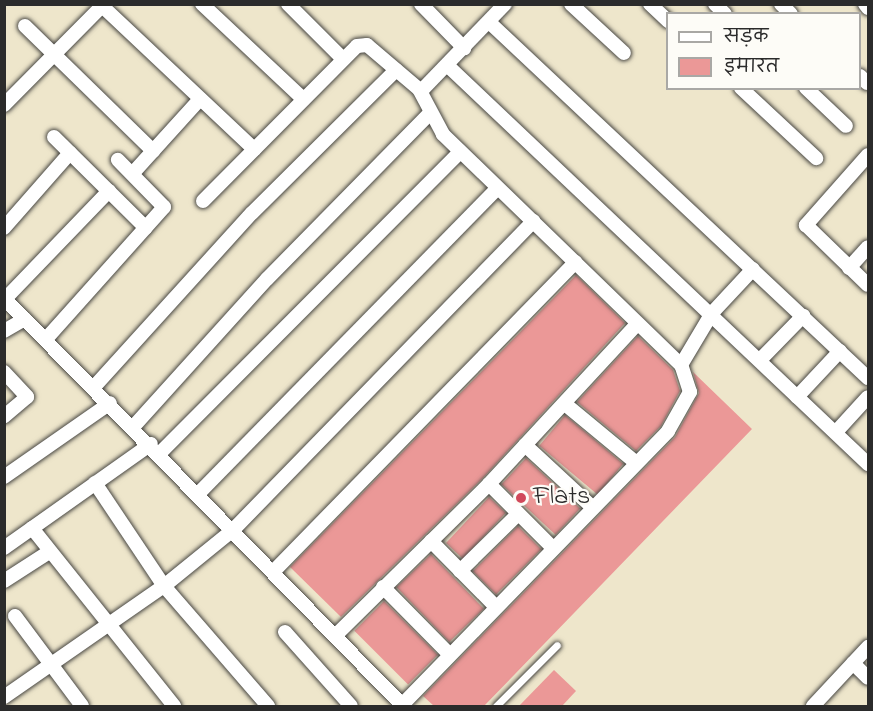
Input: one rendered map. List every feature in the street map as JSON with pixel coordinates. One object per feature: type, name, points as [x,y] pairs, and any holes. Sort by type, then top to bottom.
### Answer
[{"type":"street","points":[[202,4],[303,99]]},
{"type":"street","points":[[288,4],[342,58]]},
{"type":"street","points":[[421,4],[464,48]]},
{"type":"street","points":[[571,4],[624,53]]},
{"type":"street","points":[[650,4],[666,19]]},
{"type":"street","points":[[865,4],[868,8]]},
{"type":"street","points":[[4,105],[102,5],[254,149]]},
{"type":"street","points":[[420,91],[448,66],[495,11],[753,269],[868,378]]},
{"type":"street","points":[[25,26],[153,151]]},
{"type":"street","points":[[109,191],[5,299],[134,426],[402,706],[591,506],[681,416],[690,392],[681,365],[460,152],[429,114],[420,91],[367,45],[342,58],[203,201]]},
{"type":"street","points":[[448,66],[712,313],[868,464]]},
{"type":"street","points":[[94,387],[252,213],[396,70]]},
{"type":"street","points":[[743,90],[816,158]]},
{"type":"street","points":[[808,90],[846,126]]},
{"type":"street","points":[[133,173],[200,99]]},
{"type":"street","points":[[134,426],[429,114]]},
{"type":"street","points":[[54,137],[146,228]]},
{"type":"street","points":[[4,548],[95,483],[155,448],[460,152]]},
{"type":"street","points":[[4,228],[70,153]]},
{"type":"street","points":[[868,155],[806,225],[868,285]]},
{"type":"street","points":[[46,339],[146,228],[164,202],[118,160]]},
{"type":"street","points":[[198,494],[497,189]]},
{"type":"street","points":[[4,697],[49,663],[164,586],[234,530],[533,221]]},
{"type":"street","points":[[849,268],[868,247]]},
{"type":"street","points":[[273,572],[576,262]]},
{"type":"street","points":[[681,365],[712,313],[753,269]]},
{"type":"street","points":[[760,360],[803,316]]},
{"type":"street","points":[[4,331],[25,319]]},
{"type":"street","points":[[335,636],[489,484],[637,324]]},
{"type":"street","points":[[797,397],[840,351]]},
{"type":"street","points":[[4,372],[27,397],[4,416]]},
{"type":"street","points":[[836,432],[868,396]]},
{"type":"street","points":[[4,477],[110,403]]},
{"type":"street","points":[[565,404],[635,462]]},
{"type":"street","points":[[525,445],[591,506]]},
{"type":"street","points":[[95,483],[164,586],[268,706]]},
{"type":"street","points":[[489,484],[553,548]]},
{"type":"street","points":[[460,571],[518,514]]},
{"type":"street","points":[[32,528],[106,627],[174,706]]},
{"type":"street","points":[[431,541],[496,607]]},
{"type":"street","points":[[4,581],[49,552]]},
{"type":"street","points":[[383,587],[450,655]]},
{"type":"street","points":[[15,615],[82,706]]},
{"type":"street","points":[[285,632],[351,706]]},
{"type":"street","points":[[819,704],[868,647]]},
{"type":"street","points":[[853,663],[868,678]]},
{"type":"lane","points":[[496,706],[557,645]]},
{"type":"building","points":[[576,275],[625,323],[483,478],[341,617],[290,567]]},
{"type":"building","points":[[638,336],[673,370],[680,391],[661,426],[636,451],[577,402]]},
{"type":"building","points":[[693,372],[752,429],[484,706],[434,706],[423,696],[675,437],[699,393]]},
{"type":"building","points":[[565,415],[623,464],[598,494],[539,446]]},
{"type":"building","points":[[526,458],[580,508],[556,535],[501,484]]},
{"type":"building","points":[[489,497],[506,513],[463,559],[446,543]]},
{"type":"building","points":[[518,526],[541,549],[496,595],[473,571]]},
{"type":"building","points":[[431,554],[484,609],[449,642],[396,587]]},
{"type":"building","points":[[384,601],[438,655],[408,684],[354,631]]},
{"type":"building","points":[[554,670],[576,691],[562,706],[519,706]]},
{"type":"place","name":"Flats","points":[[521,498]]}]
